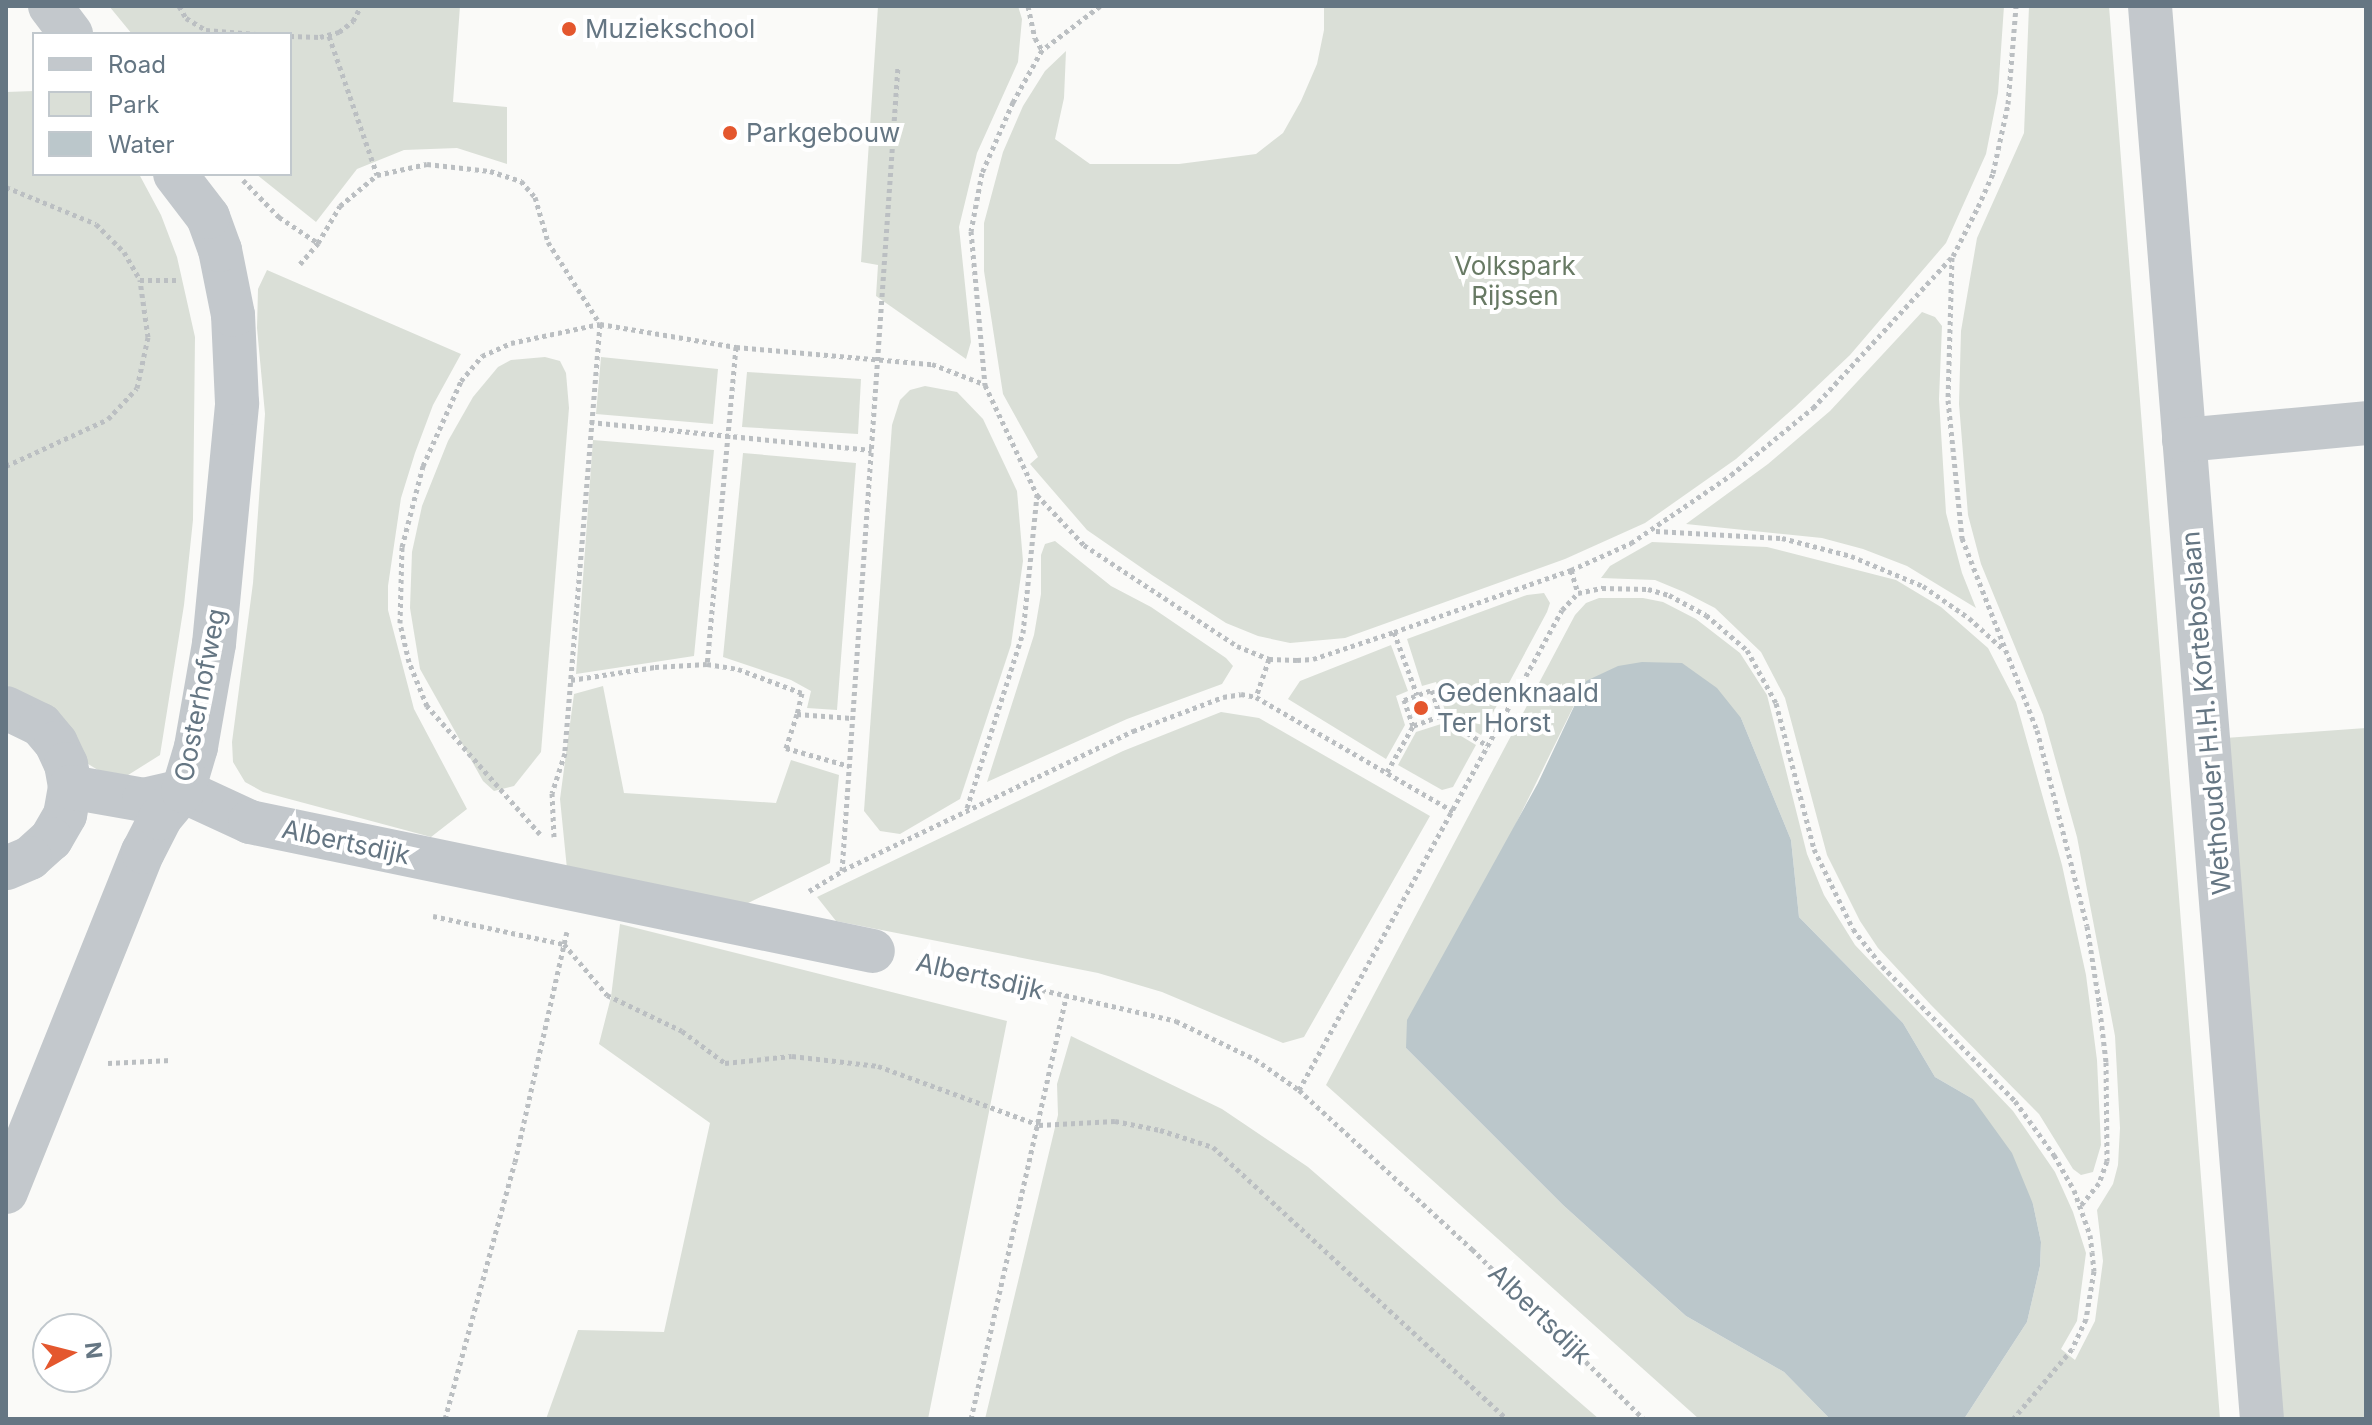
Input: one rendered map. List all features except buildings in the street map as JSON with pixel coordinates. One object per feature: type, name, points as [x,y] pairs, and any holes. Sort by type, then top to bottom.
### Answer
[{"type":"street","points":[[50,6],[70,32]]},
{"type":"street","name":"Wethouder H.H. Korteboslaan","points":[[2150,6],[2262,1419]]},
{"type":"street","name":"Oosterhofweg","points":[[6,1192],[151,834],[183,791],[196,747],[214,644],[234,450],[235,358],[227,280],[208,217],[177,176]]},
{"type":"street","points":[[2184,440],[2366,423]]},
{"type":"street","points":[[6,708],[41,725],[56,743],[66,764],[70,787],[65,815],[51,839],[30,858],[6,868]]},
{"type":"street","points":[[70,787],[144,800],[183,791]]},
{"type":"street","name":"Albertsdijk","points":[[183,791],[250,822],[575,892],[873,951]]},
{"type":"path","points":[[179,6],[186,18],[206,30],[231,32]]},
{"type":"path","points":[[292,36],[329,36],[353,21],[361,6]]},
{"type":"path","points":[[1028,6],[1035,38],[1042,50]]},
{"type":"path","points":[[1100,6],[1042,50],[1013,102],[975,196],[971,261],[985,385],[1037,495],[1084,545],[1142,587],[1237,646],[1269,659],[1313,659],[1571,570],[1655,531],[1731,475],[1813,408],[1953,256],[1978,207],[1998,150],[2013,64],[2016,6]]},
{"type":"path","points":[[329,36],[377,175]]},
{"type":"path","points":[[842,871],[898,67]]},
{"type":"path","points":[[300,264],[318,243],[340,206],[377,175],[427,164],[490,171],[521,181],[535,197],[548,242],[600,324],[565,753],[552,793],[555,841]]},
{"type":"path","points":[[238,176],[279,217],[318,243]]},
{"type":"path","points":[[6,187],[96,224],[124,252],[140,280],[148,337],[137,388],[108,419],[6,466]]},
{"type":"path","points":[[1953,256],[1948,400],[1954,492],[1962,538],[2037,730],[2068,848],[2099,1002],[2106,1062],[2107,1161],[2099,1183],[2081,1205]]},
{"type":"path","points":[[140,280],[227,280]]},
{"type":"path","points":[[546,842],[427,706],[409,662],[400,623],[402,547],[423,466],[443,415],[461,381],[482,356],[511,343],[600,324],[736,347],[932,364],[985,385]]},
{"type":"path","points":[[707,664],[736,347]]},
{"type":"path","points":[[590,422],[872,450]]},
{"type":"path","points":[[967,809],[1021,643],[1037,495]]},
{"type":"path","points":[[1655,531],[1782,538],[1851,556],[1923,586],[1969,618],[2007,653]]},
{"type":"path","points":[[1571,570],[1578,593]]},
{"type":"path","points":[[1299,1090],[1562,610],[1578,593],[1602,588],[1648,589],[1669,595],[1706,615],[1747,650],[1776,703],[1814,849],[1853,929],[1882,966],[2015,1101],[2054,1155],[2081,1205],[2090,1235],[2094,1271],[2086,1319],[2064,1361],[2013,1419]]},
{"type":"path","points":[[1394,632],[1417,695]]},
{"type":"path","points":[[1256,697],[1269,659]]},
{"type":"path","points":[[571,680],[655,667],[707,664],[746,671],[802,693],[786,748],[849,766]]},
{"type":"path","points":[[1413,726],[1404,700],[1432,690],[1440,716],[1488,746]]},
{"type":"path","points":[[750,927],[842,871],[967,809],[1133,731],[1223,697],[1241,694],[1256,697],[1453,811]]},
{"type":"path","points":[[797,714],[852,718]]},
{"type":"path","points":[[1387,772],[1413,726],[1440,716]]},
{"type":"path","points":[[445,1419],[515,1162],[575,892]]},
{"type":"path","points":[[433,916],[564,944],[607,995],[682,1031],[725,1063],[792,1056],[878,1066],[1039,1125],[1115,1121],[1160,1130],[1213,1147],[1507,1419]]},
{"type":"path","name":"Albertsdijk","points":[[873,951],[1176,1021],[1255,1059],[1299,1090],[1514,1289],[1644,1419]]},
{"type":"path","points":[[971,1419],[1066,996]]},
{"type":"path","points":[[62,1054],[91,1063],[171,1060]]},
{"type":"green space","points":[[109,6],[460,6],[453,102],[507,107],[507,164],[457,148],[404,150],[357,169],[316,222],[258,176],[292,176],[292,32],[130,32]]},
{"type":"green space","points":[[878,6],[1018,6],[1022,19],[1018,62],[977,153],[959,227],[971,342],[966,359],[876,296],[878,265],[861,262]]},
{"type":"green space","name":"Volkspark Rijssen","points":[[1324,6],[2004,6],[1998,93],[1986,154],[1946,243],[1850,355],[1795,407],[1736,459],[1645,523],[1565,559],[1345,638],[1290,643],[1258,636],[1226,623],[1152,575],[1087,530],[1030,464],[1038,457],[1003,394],[984,271],[984,223],[1003,152],[1023,106],[1045,71],[1066,51],[1064,98],[1055,139],[1090,164],[1179,164],[1256,154],[1283,133],[1301,101],[1317,64],[1324,30]]},
{"type":"green space","points":[[2029,6],[2109,6],[2220,1419],[1964,1419],[2027,1322],[2040,1266],[2041,1242],[2033,1204],[1973,1099],[1935,1077],[1903,1023],[1799,917],[1791,840],[1741,718],[1586,681],[1406,1048],[1563,1205],[1686,1316],[1784,1372],[1830,1419],[1699,1419],[1326,1085],[1575,615],[1586,603],[1599,598],[1643,598],[1663,602],[1696,619],[1740,653],[1767,695],[1807,854],[1824,895],[1855,945],[2013,1111],[2055,1172],[2073,1212],[2086,1253],[2077,1321],[2061,1349],[2075,1360],[2095,1321],[2103,1261],[2097,1210],[2113,1184],[2118,1165],[2120,1128],[2115,1036],[2077,837],[2043,715],[1981,564],[1968,515],[1959,404],[1961,331],[1977,238],[2024,133]]},
{"type":"green space","points":[[32,91],[32,176],[140,176],[161,215],[177,257],[195,337],[193,520],[184,605],[160,755],[117,782],[77,757],[14,696],[6,682],[6,92]]},
{"type":"green space","points":[[267,270],[461,354],[433,405],[415,453],[401,498],[388,586],[388,610],[414,709],[467,809],[431,837],[263,792],[245,782],[233,762],[232,742],[253,583],[265,414],[257,328],[258,289]]},
{"type":"green space","points":[[1922,312],[1935,317],[1942,326],[1939,399],[1946,513],[1962,573],[1976,608],[1907,566],[1863,549],[1822,538],[1686,524],[1768,464],[1830,411]]},
{"type":"green space","points":[[545,357],[560,361],[566,373],[569,408],[541,752],[514,786],[494,791],[483,781],[420,669],[410,608],[412,552],[422,506],[448,441],[473,397],[498,367],[511,360]]},
{"type":"green space","points":[[601,357],[718,369],[713,424],[596,414]]},
{"type":"green space","points":[[747,372],[861,379],[858,434],[742,427]]},
{"type":"green space","points":[[925,386],[957,392],[983,419],[1017,491],[1023,561],[1011,645],[960,799],[900,834],[880,831],[864,811],[892,425],[900,400],[910,390]]},
{"type":"green space","points":[[593,440],[714,450],[694,656],[576,674]]},
{"type":"green space","points":[[743,453],[856,463],[837,710],[807,708],[811,691],[791,680],[723,657]]},
{"type":"green space","points":[[1055,541],[1111,586],[1151,607],[1226,658],[1233,666],[1222,684],[1127,719],[987,782],[1034,635],[1041,594],[1041,555],[1045,544]]},
{"type":"green space","points":[[1652,542],[1767,547],[1896,580],[1941,607],[1988,648],[2016,702],[2062,865],[2086,975],[2097,1060],[2101,1145],[2093,1172],[2081,1175],[2073,1169],[2039,1114],[1878,948],[1860,921],[1827,855],[1785,698],[1761,652],[1715,608],[1684,592],[1655,580],[1601,578],[1610,566]]},
{"type":"green space","points":[[1544,593],[1550,603],[1547,612],[1481,735],[1446,714],[1436,682],[1422,686],[1407,639],[1527,595]]},
{"type":"green space","points":[[1391,645],[1408,691],[1396,696],[1405,725],[1386,759],[1288,699],[1300,681]]},
{"type":"green space","points":[[603,686],[624,793],[776,803],[791,760],[839,775],[830,863],[744,905],[567,869],[560,799],[574,694]]},
{"type":"green space","points":[[1221,712],[1259,718],[1430,816],[1304,1037],[1283,1043],[1162,992],[1098,973],[836,921],[817,897],[1123,751]]},
{"type":"green space","points":[[1441,724],[1476,745],[1453,787],[1442,790],[1398,765],[1416,732]]},
{"type":"green space","points":[[2366,728],[2366,1419],[2279,1419],[2225,738]]},
{"type":"green space","points":[[620,924],[1007,1021],[928,1419],[546,1419],[578,1330],[664,1332],[710,1123],[599,1044],[611,997]]},
{"type":"green space","points":[[1071,1036],[1222,1109],[1308,1167],[1599,1419],[985,1419],[1058,1115],[1057,1084]]},
{"type":"water","points":[[1642,662],[1682,663],[1717,688],[1741,718],[1791,840],[1799,917],[1903,1023],[1935,1077],[1973,1099],[2012,1153],[2033,1204],[2041,1242],[2040,1266],[2027,1322],[1964,1419],[1830,1419],[1784,1372],[1686,1316],[1563,1205],[1406,1048],[1407,1020],[1538,783],[1586,681],[1618,666]]},
{"type":"place","name":"Muziekschool","points":[[569,29]]},
{"type":"place","name":"Parkgebouw","points":[[730,133]]},
{"type":"place","name":"Gedenknaald Ter Horst","points":[[1421,708]]}]
